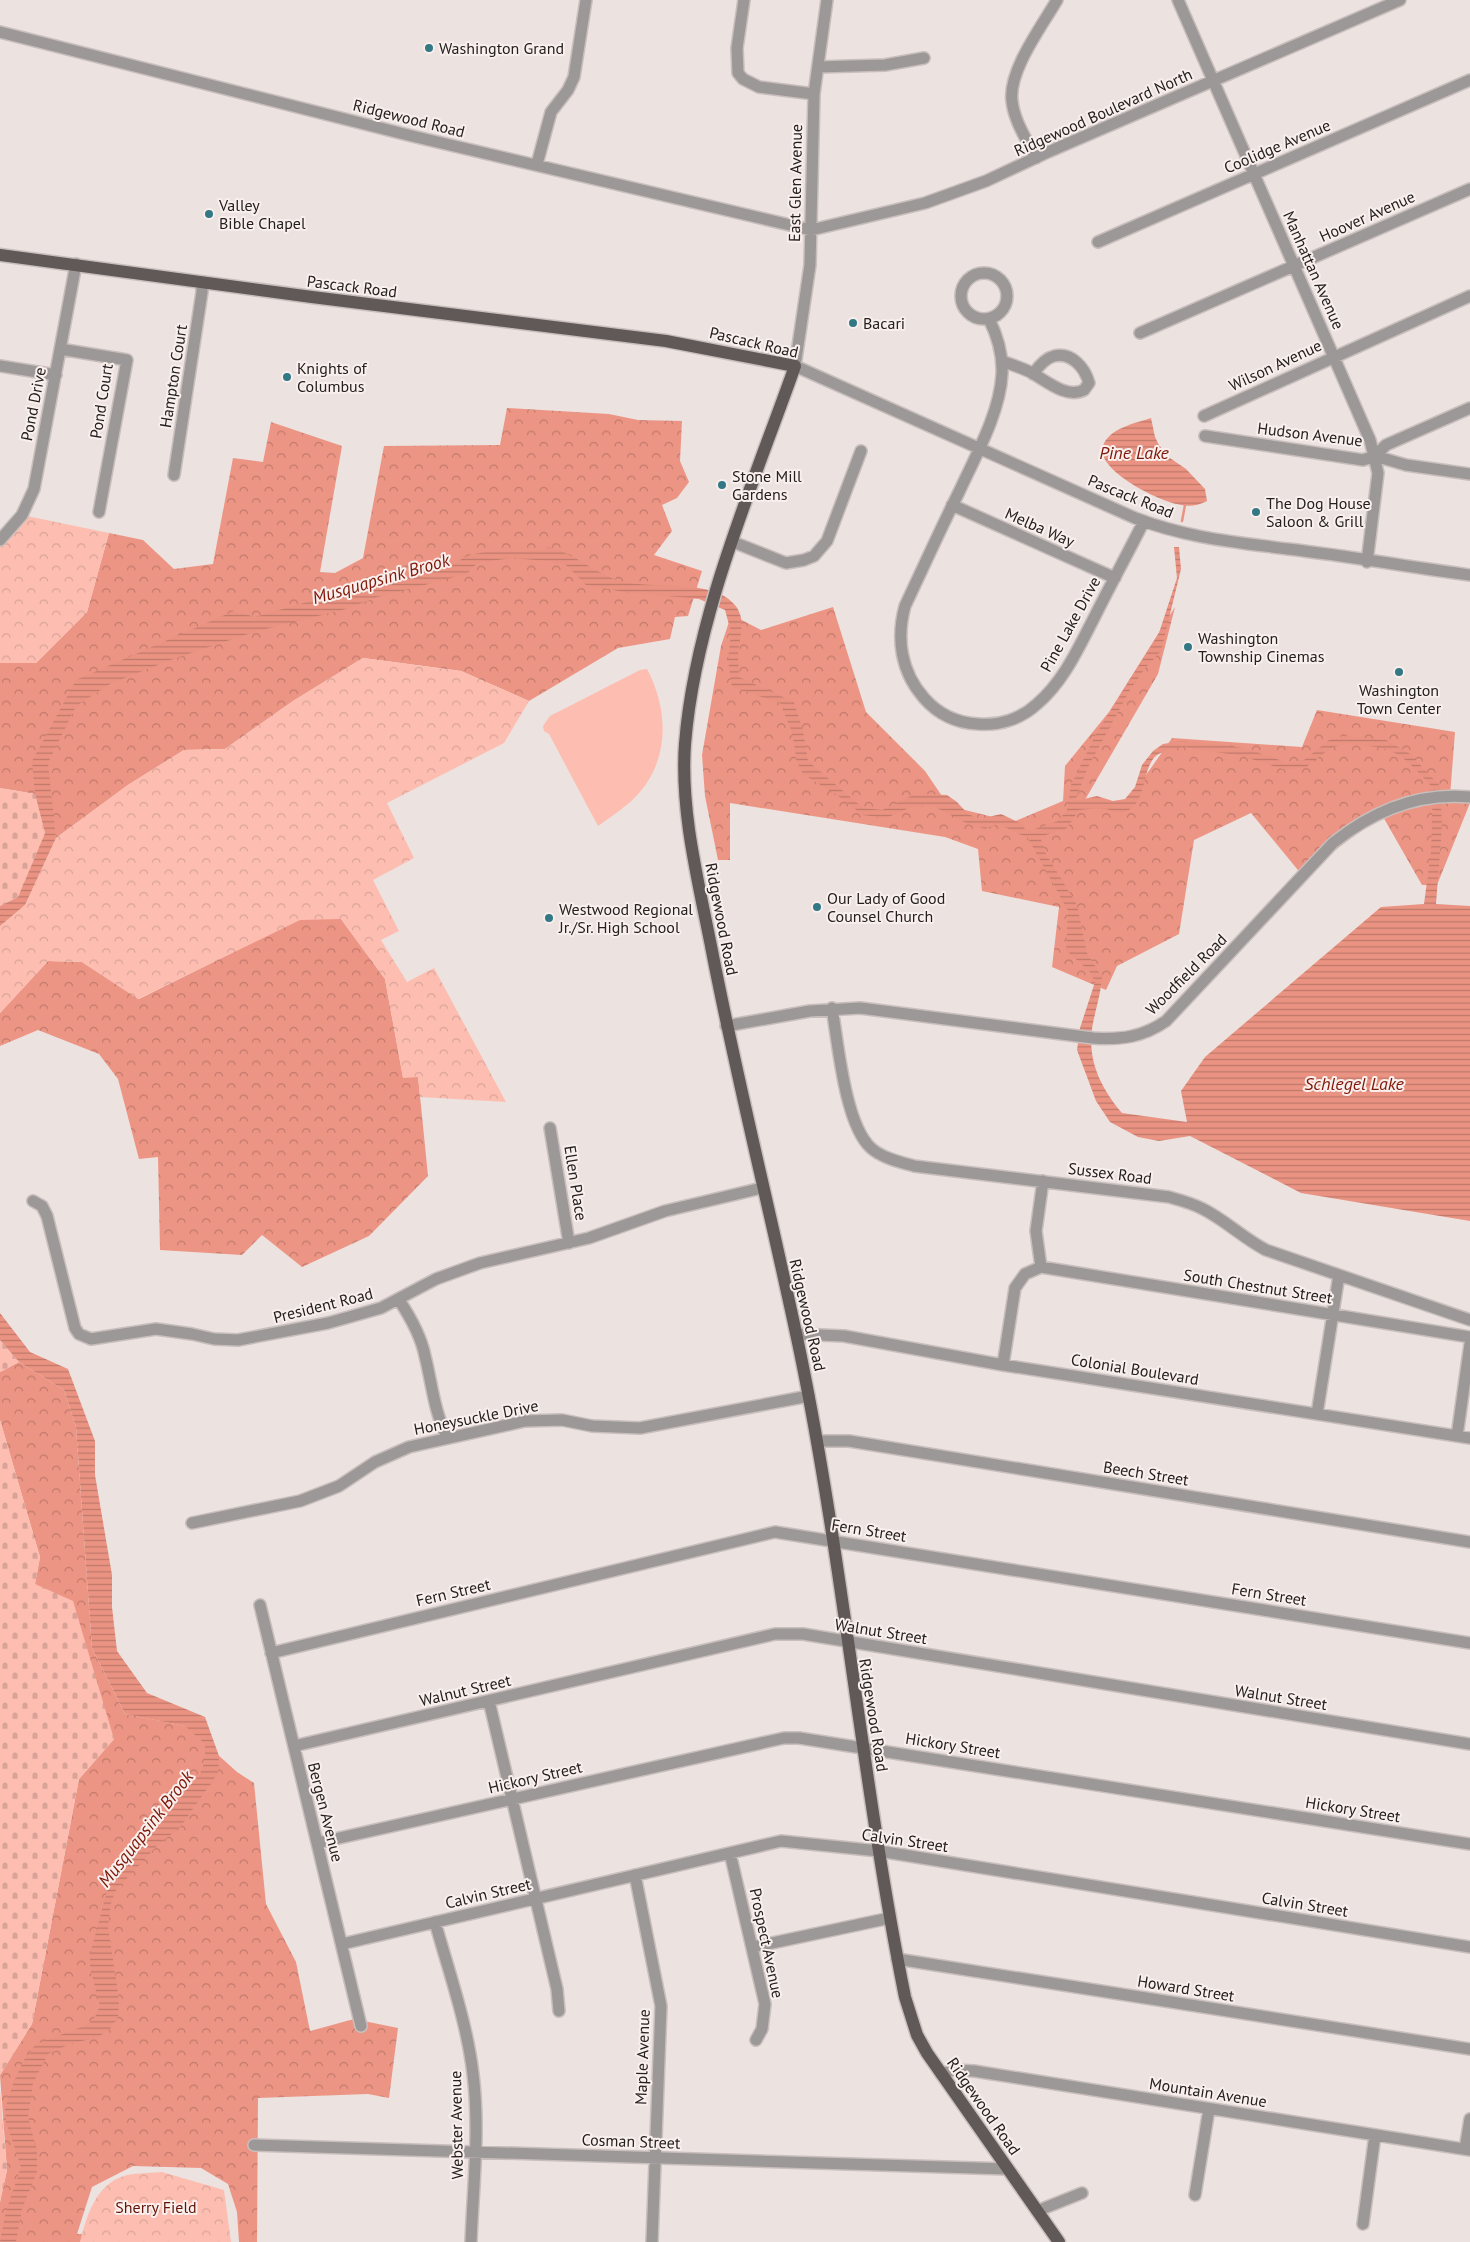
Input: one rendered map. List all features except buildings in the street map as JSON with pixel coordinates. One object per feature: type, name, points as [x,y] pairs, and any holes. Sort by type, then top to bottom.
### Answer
[{"type":"main road","name":"Pascack Road","points":[[0,255],[666,341],[795,366]]},
{"type":"main road","name":"Ridgewood Road","points":[[795,366],[718,586],[696,666],[688,718],[685,775],[694,858],[726,1026],[809,1396],[833,1540],[862,1747],[879,1851],[897,1959],[911,2018],[927,2053],[1055,2239]]},
{"type":"street","points":[[537,164],[551,112],[568,90],[574,76],[586,0]]},
{"type":"street","points":[[744,0],[737,48],[738,72],[743,79],[758,88],[814,94]]},
{"type":"street","name":"East Glen Avenue","points":[[795,366],[810,265],[814,94],[827,0]]},
{"type":"street","points":[[1036,158],[1014,114],[1011,92],[1017,71],[1057,0]]},
{"type":"street","name":"Manhattan Avenue","points":[[1178,0],[1334,356],[1375,456],[1378,472],[1368,562]]},
{"type":"street","name":"Ridgewood Boulevard North","points":[[811,230],[925,203],[986,181],[1400,0]]},
{"type":"street","name":"Ridgewood Road","points":[[0,32],[403,133],[811,230]]},
{"type":"street","points":[[818,67],[886,65],[924,58]]},
{"type":"street","name":"Coolidge Avenue","points":[[1098,242],[1470,80]]},
{"type":"street","name":"Hoover Avenue","points":[[1140,333],[1470,189]]},
{"type":"street","name":"Pond Drive","points":[[0,540],[22,515],[34,489],[76,264]]},
{"type":"street","points":[[978,273],[994,274],[1000,278],[1007,291],[1006,305],[996,316],[989,319],[973,317],[962,305],[960,297],[965,282],[978,273]]},
{"type":"street","name":"Hampton Court","points":[[174,475],[202,282]]},
{"type":"street","name":"Wilson Avenue","points":[[1204,416],[1470,296]]},
{"type":"street","name":"Pine Lake Drive","points":[[989,319],[997,336],[1002,361],[999,391],[979,448],[904,606],[900,633],[901,648],[910,679],[927,702],[948,717],[971,724],[999,723],[1024,714],[1036,706],[1070,664],[1144,521]]},
{"type":"street","name":"Pond Court","points":[[60,349],[126,360],[99,512]]},
{"type":"street","points":[[1002,361],[1033,374],[1044,383],[1074,392],[1084,390],[1089,383],[1084,371],[1071,358],[1055,356],[1043,362],[1033,374]]},
{"type":"street","points":[[0,366],[56,375]]},
{"type":"street","name":"Pascack Road","points":[[795,366],[1144,521],[1213,540],[1470,575]]},
{"type":"street","points":[[1375,456],[1386,444],[1470,408]]},
{"type":"street","name":"Hudson Avenue","points":[[1205,436],[1363,460],[1375,456],[1406,465],[1470,474]]},
{"type":"street","points":[[733,542],[786,563],[814,556],[827,541],[861,451]]},
{"type":"street","name":"Melba Way","points":[[952,505],[1114,578]]},
{"type":"street","name":"Woodfield Road","points":[[726,1026],[832,1008],[860,1008],[1093,1038],[1128,1038],[1142,1034],[1166,1021],[1333,844],[1371,816],[1411,801],[1444,796],[1470,797]]},
{"type":"street","name":"Sussex Road","points":[[832,1008],[852,1116],[871,1148],[885,1156],[914,1166],[1168,1197],[1186,1202],[1219,1218],[1253,1243],[1470,1320]]},
{"type":"street","name":"Ellen Place","points":[[550,1128],[569,1243]]},
{"type":"street","points":[[1003,1365],[1015,1288],[1024,1274],[1041,1267],[1036,1231],[1043,1182]]},
{"type":"street","name":"President Road","points":[[33,1201],[42,1206],[47,1216],[75,1328],[85,1338],[91,1339],[156,1329],[192,1334],[214,1340],[257,1338],[350,1318],[399,1300],[427,1284],[458,1270],[607,1232],[665,1210],[762,1188]]},
{"type":"street","name":"South Chestnut Street","points":[[1041,1267],[1470,1337]]},
{"type":"street","points":[[1317,1414],[1339,1275]]},
{"type":"street","points":[[399,1300],[419,1335],[425,1355],[436,1412],[447,1437]]},
{"type":"street","name":"Colonial Boulevard","points":[[796,1334],[844,1336],[1003,1365],[1470,1438]]},
{"type":"street","points":[[1457,1436],[1470,1344]]},
{"type":"street","name":"Honeysuckle Drive","points":[[192,1523],[300,1501],[321,1494],[339,1486],[391,1454],[409,1446],[447,1437],[543,1419],[562,1420],[592,1426],[640,1428],[809,1396]]},
{"type":"street","name":"Beech Street","points":[[817,1441],[859,1442],[1470,1542]]},
{"type":"street","name":"Fern Street","points":[[271,1653],[775,1532],[1470,1643]]},
{"type":"street","name":"Bergen Avenue","points":[[260,1606],[362,2026]]},
{"type":"street","name":"Walnut Street","points":[[294,1746],[775,1634],[804,1634],[1470,1744]]},
{"type":"street","points":[[489,1701],[557,1989],[559,2011]]},
{"type":"street","name":"Hickory Street","points":[[317,1843],[784,1738],[799,1738],[1470,1844]]},
{"type":"street","name":"Calvin Street","points":[[342,1944],[781,1841],[879,1851],[1470,1947]]},
{"type":"street","name":"Prospect Avenue","points":[[730,1853],[765,2004],[762,2029],[756,2040]]},
{"type":"street","name":"Maple Avenue","points":[[635,1875],[660,2006],[652,2242]]},
{"type":"street","points":[[753,1948],[890,1918]]},
{"type":"street","name":"Webster Avenue","points":[[435,1922],[469,2047],[475,2103],[471,2242]]},
{"type":"street","name":"Howard Street","points":[[897,1959],[1470,2049]]},
{"type":"street","name":"Mountain Avenue","points":[[941,2074],[953,2070],[974,2071],[1468,2150]]},
{"type":"street","points":[[1195,2195],[1209,2109]]},
{"type":"street","points":[[1468,2150],[1470,2119]]},
{"type":"street","points":[[1363,2224],[1376,2135]]},
{"type":"street","name":"Cosman Street","points":[[254,2145],[1007,2169]]},
{"type":"street","points":[[1037,2211],[1082,2193]]},
{"type":"green space","points":[[507,408],[609,414],[638,420],[682,421],[680,461],[689,482],[677,498],[662,505],[672,531],[654,555],[702,571],[688,616],[675,617],[670,639],[618,648],[529,701],[461,671],[363,658],[293,701],[225,749],[184,750],[128,785],[56,838],[35,794],[0,788],[0,663],[36,663],[87,612],[109,533],[143,540],[174,569],[213,564],[233,458],[263,462],[271,422],[342,446],[320,572],[335,573],[363,558],[384,446],[500,445]]},
{"type":"green space","points":[[22,515],[109,533],[87,612],[36,663],[0,663],[0,540]]},
{"type":"green space","points":[[833,607],[866,712],[925,771],[944,799],[961,809],[1013,822],[1063,801],[1065,766],[1109,712],[1175,607],[1158,674],[1082,805],[1125,805],[1172,738],[1302,747],[1317,710],[1455,732],[1450,796],[1470,798],[1470,803],[1437,885],[1422,885],[1382,815],[1302,875],[1251,813],[1194,840],[1179,934],[1117,966],[1106,990],[1052,967],[1059,907],[982,891],[978,849],[945,837],[730,803],[730,860],[718,860],[705,796],[702,755],[721,646],[733,610],[738,618],[761,630]]},
{"type":"green space","points":[[363,658],[461,671],[529,701],[504,743],[387,803],[414,858],[373,880],[399,931],[381,940],[407,982],[434,968],[506,1102],[420,1097],[418,1077],[403,1078],[385,979],[341,919],[300,920],[138,999],[82,962],[48,961],[0,1013],[0,926],[25,905],[56,838],[128,785],[184,750],[225,749],[293,701]]},
{"type":"green space","points":[[647,669],[654,684],[662,716],[663,732],[657,764],[650,778],[636,797],[598,826],[549,734],[544,731],[543,726],[550,716],[640,670]]},
{"type":"green space","points":[[0,788],[35,794],[45,833],[18,897],[0,906]]},
{"type":"green space","points":[[300,919],[341,919],[385,979],[403,1077],[418,1076],[428,1176],[369,1236],[302,1267],[262,1235],[242,1255],[160,1250],[158,1157],[139,1159],[118,1079],[99,1054],[38,1030],[0,1046],[0,1013],[48,961],[82,962],[139,999]]},
{"type":"green space","points":[[0,1340],[19,1362],[0,1372]]},
{"type":"green space","points":[[19,1362],[64,1390],[76,1427],[92,1648],[125,1714],[186,1726],[237,1772],[254,1783],[266,1904],[296,1962],[310,2031],[354,2019],[398,2028],[389,2098],[368,2094],[258,2098],[257,2242],[239,2242],[237,2212],[228,2184],[201,2168],[133,2166],[92,2187],[77,2234],[101,2233],[101,2242],[0,2242],[0,2202],[7,2170],[0,2075],[32,2024],[79,1779],[114,1739],[35,1584],[40,1557],[0,1420],[0,1372]]},
{"type":"green space","points":[[0,1420],[40,1557],[35,1584],[73,1601],[114,1739],[79,1779],[32,2024],[0,2075]]},
{"type":"green space","points":[[0,2089],[7,2170],[0,2202]]},
{"type":"green space","name":"Sherry Field","points":[[162,2172],[224,2190],[231,2242],[80,2242],[94,2201],[108,2185],[116,2179],[127,2175]]},
{"type":"water","name":"Pine Lake","points":[[1151,418],[1155,437],[1159,445],[1167,456],[1186,469],[1205,489],[1207,501],[1193,506],[1168,502],[1130,483],[1109,465],[1103,455],[1103,446],[1106,440],[1124,427]]},
{"type":"water","name":"Schlegel Lake","points":[[549,547],[570,555],[607,576],[629,583],[699,588],[724,596],[733,603],[738,609],[741,621],[738,654],[739,677],[794,702],[803,731],[808,761],[863,808],[882,810],[913,795],[947,795],[957,802],[968,814],[980,819],[1001,814],[1020,823],[1026,830],[1032,830],[1058,821],[1067,810],[1071,785],[1096,734],[1159,633],[1177,578],[1174,547],[1179,547],[1181,569],[1161,651],[1146,667],[1130,690],[1088,767],[1075,801],[1097,796],[1113,801],[1125,799],[1135,787],[1142,765],[1153,751],[1163,744],[1181,741],[1248,749],[1288,763],[1304,760],[1329,740],[1343,736],[1386,740],[1409,753],[1440,786],[1442,826],[1436,904],[1470,906],[1470,1221],[1301,1193],[1190,1136],[1159,1141],[1138,1137],[1110,1122],[1096,1101],[1077,1050],[1080,1028],[1095,982],[1090,972],[1066,950],[1068,911],[1028,838],[998,824],[985,829],[968,824],[931,805],[911,807],[886,818],[863,815],[838,796],[803,774],[797,762],[792,732],[780,703],[732,687],[728,660],[731,632],[725,610],[699,599],[624,592],[586,585],[566,565],[547,561],[512,558],[477,563],[467,574],[378,597],[346,609],[254,632],[173,659],[110,684],[76,706],[48,763],[56,838],[25,905],[0,926],[0,906],[18,897],[45,833],[35,794],[32,761],[76,680],[234,611],[255,617],[314,600],[355,584],[456,563],[477,553],[538,550]],"holes":[[[1345,744],[1386,749],[1395,753],[1412,766],[1433,788],[1431,851],[1424,904],[1381,907],[1205,1057],[1181,1091],[1187,1122],[1122,1113],[1101,1082],[1091,1048],[1093,1023],[1102,977],[1087,953],[1077,905],[1046,854],[1040,837],[1067,828],[1079,810],[1106,809],[1121,813],[1130,809],[1140,795],[1152,761],[1162,752],[1183,747],[1242,756],[1286,770],[1306,767],[1331,748]]]},
{"type":"water","points":[[0,1313],[30,1352],[68,1369],[95,1441],[95,1475],[112,1575],[112,1607],[117,1651],[147,1693],[205,1717],[219,1756],[218,1773],[181,1826],[156,1847],[116,1890],[111,1903],[108,1927],[119,2000],[118,2017],[110,2029],[98,2037],[70,2044],[48,2054],[33,2083],[28,2117],[37,2151],[37,2172],[22,2209],[16,2242],[0,2242],[6,2211],[21,2167],[6,2122],[5,2109],[14,2081],[24,2060],[36,2044],[87,2025],[95,2017],[100,2006],[90,1968],[90,1954],[110,1880],[129,1859],[132,1845],[139,1835],[162,1822],[177,1800],[200,1774],[205,1761],[205,1744],[185,1726],[125,1714],[92,1648],[76,1427],[64,1390],[19,1362],[0,1340]]},
{"type":"waterway","points":[[1182,521],[1185,505]]},
{"type":"place","name":"Washington Grand","points":[[429,48]]},
{"type":"place","name":"Valley Bible Chapel","points":[[209,214]]},
{"type":"place","name":"Bacari","points":[[853,323]]},
{"type":"place","name":"Knights of Columbus","points":[[287,377]]},
{"type":"place","name":"Stone Mill Gardens","points":[[722,485]]},
{"type":"place","name":"The Dog House Saloon & Grill","points":[[1256,512]]},
{"type":"place","name":"Washington Township Cinemas","points":[[1188,647]]},
{"type":"place","name":"Washington Town Center","points":[[1399,672]]},
{"type":"place","name":"Our Lady of Good Counsel Church","points":[[817,907]]},
{"type":"place","name":"Westwood Regional Jr./Sr. High School","points":[[549,918]]},
{"type":"water label","name":"Musquapsink Brook","points":[[381,579]]},
{"type":"water label","name":"Musquapsink Brook","points":[[146,1829]]}]
